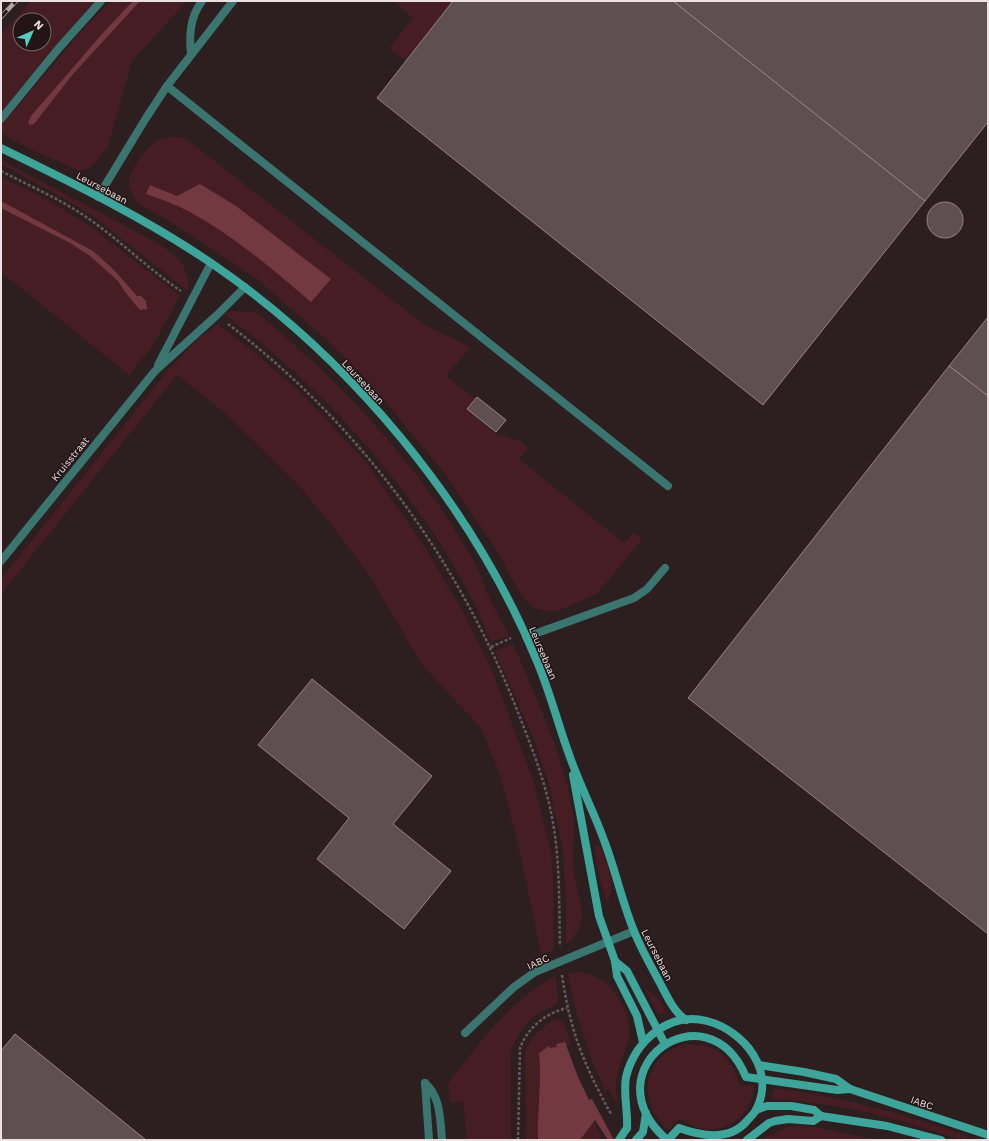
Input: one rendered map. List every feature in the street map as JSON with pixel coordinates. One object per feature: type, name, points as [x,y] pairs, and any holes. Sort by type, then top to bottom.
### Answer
[{"type":"street","points":[[1,119],[59,48],[102,1]]},
{"type":"street","points":[[191,54],[189,31],[198,6],[202,1]]},
{"type":"street","points":[[98,197],[167,86],[233,2]]},
{"type":"street","points":[[167,86],[668,486]]},
{"type":"street","name":"Leursebaan","points":[[1,148],[135,217],[212,263],[245,287],[318,349],[358,390],[431,477],[485,558],[526,637],[544,680],[570,758],[605,841],[634,931],[669,1000],[678,1014],[686,1020]]},
{"type":"street","name":"Kruisstraat","points":[[155,371],[212,263]]},
{"type":"street","name":"Kruisstraat","points":[[1,560],[155,371],[217,315],[245,287]]},
{"type":"street","points":[[526,637],[634,598],[647,589],[665,568]]},
{"type":"street","name":"Leursebaan","points":[[570,758],[593,889],[608,942],[615,960],[617,976],[637,1016],[643,1042]]},
{"type":"street","name":"IABC","points":[[465,1033],[514,987],[535,972],[634,931]]},
{"type":"street","name":"Leursebaan","points":[[615,960],[627,971],[665,1044]]},
{"type":"street","points":[[619,1140],[627,1128],[625,1090],[626,1077],[634,1054],[643,1042],[658,1030],[672,1023],[686,1020],[707,1021],[724,1028],[744,1042],[757,1059],[762,1080],[762,1089],[756,1110],[742,1127],[723,1135],[701,1136],[679,1128],[668,1140],[655,1128],[640,1102],[639,1092],[640,1082],[647,1062],[657,1050],[665,1044],[687,1036],[698,1035],[714,1041],[728,1050],[736,1058],[746,1077],[762,1080]]},
{"type":"street","name":"IABC","points":[[758,1065],[804,1072],[836,1079],[850,1089],[988,1135]]},
{"type":"street","name":"IABC","points":[[762,1080],[837,1090],[850,1089]]},
{"type":"street","points":[[429,1140],[426,1083],[431,1088],[437,1100],[442,1140]]},
{"type":"street","points":[[756,1110],[767,1106],[791,1106],[814,1110],[821,1116],[887,1126],[941,1140]]},
{"type":"street","points":[[636,1140],[643,1132],[646,1113]]},
{"type":"street","points":[[747,1140],[769,1123],[788,1118],[813,1121],[821,1116]]},
{"type":"path","points":[[1,172],[77,211],[117,240],[164,279],[194,299]]},
{"type":"path","points":[[217,315],[258,347],[308,393],[369,457],[408,508],[445,563],[491,647],[532,749],[554,827],[558,858],[560,962],[567,1008],[577,1044],[588,1072],[613,1117]]},
{"type":"path","points":[[491,647],[514,636],[526,637]]},
{"type":"path","points":[[518,1140],[520,1048],[523,1040],[534,1026],[553,1012],[567,1008]]},
{"type":"shaded area","points":[[31,1],[95,1],[52,51],[52,12],[21,12]]},
{"type":"shaded area","points":[[110,1],[187,1],[132,61],[108,147],[91,167],[79,171],[28,148],[1,133],[1,126],[80,33]]},
{"type":"shaded area","points":[[133,1],[140,1],[73,74],[34,124],[30,125],[28,123],[31,116],[103,33]]},
{"type":"shaded area","points":[[393,1],[453,1],[406,61],[389,48],[413,18]]},
{"type":"shaded area","points":[[12,22],[12,52],[51,52],[1,112],[1,34]]},
{"type":"shaded area","points":[[174,137],[183,138],[193,144],[422,323],[470,348],[446,376],[475,399],[466,409],[496,434],[521,441],[528,448],[519,459],[624,543],[634,532],[642,539],[597,594],[552,612],[534,608],[521,595],[496,549],[442,470],[368,381],[328,341],[258,280],[185,231],[137,202],[130,190],[129,185],[130,177],[135,166],[143,154],[152,145],[162,139]]},
{"type":"shaded area","points":[[1,160],[152,240],[167,250],[179,260],[183,266],[188,281],[188,291],[94,217],[1,164]]},
{"type":"shaded area","points":[[1,177],[43,197],[90,226],[180,296],[153,345],[129,375],[1,272],[1,208],[7,211],[10,207],[1,201]]},
{"type":"shaded area","points":[[200,184],[236,206],[331,279],[311,302],[252,253],[205,220],[183,208],[146,194],[150,185],[177,196]]},
{"type":"shaded area","points":[[1,201],[93,251],[114,270],[137,296],[141,296],[146,301],[147,309],[140,310],[118,281],[90,256],[70,243],[1,208]]},
{"type":"shaded area","points":[[231,311],[256,312],[292,342],[322,370],[379,429],[430,493],[453,527],[476,566],[487,593],[509,636],[493,641],[490,640],[475,606],[451,561],[425,521],[396,481],[365,444],[297,374],[261,342],[224,314]]},
{"type":"shaded area","points":[[218,324],[253,351],[303,395],[365,461],[424,546],[461,608],[492,670],[535,786],[551,853],[554,950],[541,954],[518,843],[500,775],[481,728],[422,665],[368,573],[331,524],[300,487],[224,412],[177,375],[1,594],[1,579],[169,369],[197,340]]},
{"type":"shaded area","points":[[513,644],[540,706],[556,749],[569,792],[573,814],[573,865],[582,910],[582,919],[575,936],[566,944],[566,903],[563,851],[548,781],[535,742],[495,651]]},
{"type":"shaded area","points":[[596,844],[600,847],[610,874],[611,888],[608,901],[606,899],[596,862]]},
{"type":"shaded area","points":[[632,962],[645,987],[661,1002],[666,1013],[658,1015]]},
{"type":"shaded area","points":[[579,972],[595,976],[608,985],[615,993],[625,1010],[629,1025],[629,1037],[618,1074],[616,1088],[618,1105],[609,1089],[605,1090],[587,1047],[578,1018],[568,973]]},
{"type":"shaded area","points":[[556,976],[558,1002],[552,1007],[540,1012],[530,1020],[519,1035],[511,1052],[511,1140],[467,1140],[463,1101],[450,1103],[448,1086],[450,1081],[472,1052],[511,1009],[541,985]]},
{"type":"shaded area","points":[[558,1019],[563,1021],[571,1045],[566,1046],[565,1042],[556,1044],[557,1047],[539,1053],[540,1075],[538,1140],[526,1140],[525,1051],[530,1041],[543,1027]]},
{"type":"shaded area","points":[[565,1042],[578,1077],[589,1100],[592,1099],[614,1140],[608,1140],[595,1120],[580,1140],[538,1140],[540,1075],[539,1053],[549,1046],[550,1048],[557,1047],[556,1044]]},
{"type":"shaded area","points":[[685,1044],[706,1046],[721,1053],[736,1074],[740,1084],[754,1086],[751,1101],[737,1120],[723,1127],[705,1129],[691,1125],[679,1118],[668,1130],[658,1118],[651,1106],[648,1093],[648,1081],[652,1069],[660,1059],[671,1050]]},
{"type":"shaded area","points":[[775,1088],[878,1108],[955,1131],[968,1138],[958,1138],[865,1112],[810,1102],[773,1098],[772,1093]]},
{"type":"shaded area","points":[[594,1121],[602,1140],[580,1140]]},
{"type":"shaded area","points":[[802,1126],[821,1128],[876,1140],[761,1140],[787,1127]]},
{"type":"building","points":[[453,1],[673,1],[925,201],[763,405],[377,98]]},
{"type":"building","points":[[673,1],[988,1],[988,122],[925,201]]},
{"type":"building","points":[[949,202],[958,207],[962,213],[962,227],[958,233],[949,238],[941,238],[932,233],[928,227],[927,216],[932,207],[938,203]]},
{"type":"building","points":[[988,317],[988,396],[949,366]]},
{"type":"building","points":[[949,366],[988,396],[988,934],[688,698]]},
{"type":"building","points":[[477,397],[506,420],[496,432],[467,409]]},
{"type":"building","points":[[312,679],[432,776],[393,824],[451,871],[404,929],[317,859],[349,818],[258,745]]},
{"type":"building","points":[[15,1034],[146,1140],[1,1140],[1,1051]]},
{"type":"railway","points":[[1,17],[16,1]]}]
